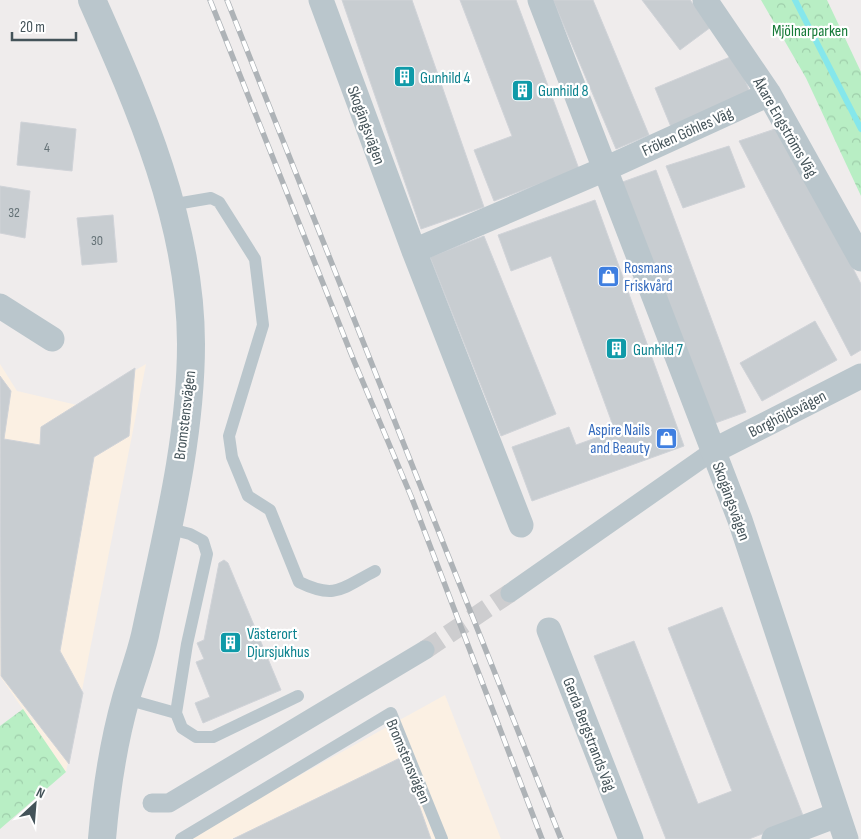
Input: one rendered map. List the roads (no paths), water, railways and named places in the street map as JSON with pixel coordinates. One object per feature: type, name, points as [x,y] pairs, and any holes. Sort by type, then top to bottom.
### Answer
[{"type":"street","name":"Bromstensvägen","points":[[92,0],[138,109],[170,205],[182,260],[191,342],[186,417],[144,639],[126,699],[109,780],[102,839]]},
{"type":"street","name":"Skogängsvägen","points":[[321,0],[414,251],[522,525]]},
{"type":"street","name":"Skogängsvägen","points":[[540,0],[742,526],[846,839]]},
{"type":"street","name":"Åkare Engströms Väg","points":[[706,0],[769,94],[861,259]]},
{"type":"street","name":"Fröken Göhles Väg","points":[[605,168],[769,94]]},
{"type":"street","points":[[414,251],[605,168]]},
{"type":"street","points":[[0,306],[52,340]]},
{"type":"street","name":"Borghöjdsvägen","points":[[713,451],[861,376]]},
{"type":"street","points":[[510,593],[713,451]]},
{"type":"street","name":"Gerda Bergstrands Väg","points":[[549,630],[631,839]]},
{"type":"street","points":[[152,803],[169,803],[425,650]]},
{"type":"street","points":[[774,839],[837,816]]},
{"type":"lane","points":[[170,205],[211,198],[219,202],[255,259],[263,325],[229,436],[232,458],[248,496],[270,510],[300,582],[317,591],[332,593],[375,572]]},
{"type":"lane","points":[[166,528],[190,534],[203,541],[207,554],[176,713],[182,728],[196,737],[213,737],[298,696]]},
{"type":"lane","points":[[126,699],[176,713]]},
{"type":"lane","name":"Bromstensvägen","points":[[184,838],[391,713],[442,839]]},
{"type":"waterway","points":[[795,0],[861,129]]},
{"type":"tunnel","points":[[425,650],[510,593]]},
{"type":"railway","points":[[210,0],[354,361],[411,496],[542,839]]},
{"type":"railway","points":[[227,0],[561,839]]},
{"type":"place","name":"Gunhild 4","points":[[404,77]]},
{"type":"place","name":"Gunhild 8","points":[[522,90]]},
{"type":"place","name":"Rosmans Friskvård","points":[[608,276]]},
{"type":"place","name":"Gunhild 7","points":[[617,349]]},
{"type":"place","name":"Aspire Nails and Beauty","points":[[666,438]]},
{"type":"place","name":"Västerort Djursjukhus","points":[[231,642]]},
{"type":"park label","name":"Mjölnarparken","points":[[810,30]]}]
